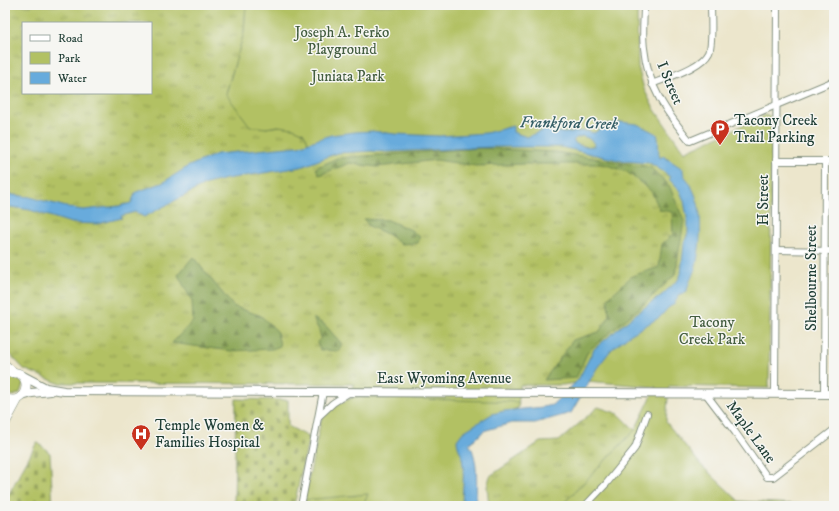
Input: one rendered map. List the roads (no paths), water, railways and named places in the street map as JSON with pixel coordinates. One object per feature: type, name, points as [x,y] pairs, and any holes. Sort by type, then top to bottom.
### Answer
[{"type":"main road","points":[[5,365],[25,380],[26,389],[5,423]]},
{"type":"main road","points":[[5,374],[19,375]]},
{"type":"main road","points":[[5,398],[13,400],[20,398]]},
{"type":"street","name":"I Street","points":[[644,5],[644,47],[647,69],[652,84],[661,104],[690,141],[776,105]]},
{"type":"street","points":[[652,84],[700,63],[709,52],[711,43],[711,5]]},
{"type":"street","name":"H Street","points":[[775,394],[777,5]]},
{"type":"street","points":[[776,105],[834,82]]},
{"type":"street","points":[[776,161],[834,161]]},
{"type":"street","name":"Shelbourne Street","points":[[824,394],[825,161]]},
{"type":"street","points":[[776,250],[834,251]]},
{"type":"street","name":"East Wyoming Avenue","points":[[19,375],[40,386],[54,390]]},
{"type":"street","name":"East Wyoming Avenue","points":[[20,398],[54,390],[834,394]]},
{"type":"street","points":[[301,506],[323,392]]},
{"type":"street","points":[[318,417],[333,403],[350,392]]},
{"type":"street","name":"Maple Lane","points":[[706,394],[768,477],[773,477],[834,430]]},
{"type":"street","points":[[585,506],[606,484],[635,448],[647,414]]},
{"type":"water","points":[[621,122],[637,124],[657,134],[660,158],[663,156],[683,169],[684,175],[695,194],[700,215],[700,240],[695,268],[687,291],[679,295],[674,304],[660,317],[628,336],[611,350],[597,368],[571,413],[535,423],[512,423],[483,431],[469,444],[476,465],[477,483],[475,506],[462,506],[463,464],[457,440],[463,432],[492,414],[552,405],[578,380],[594,349],[637,313],[662,295],[678,280],[681,274],[684,244],[688,233],[688,223],[684,201],[680,191],[669,179],[670,177],[650,163],[622,161],[561,147],[492,147],[337,153],[301,167],[226,179],[206,184],[144,217],[135,212],[121,216],[122,218],[97,224],[71,223],[30,210],[5,206],[5,194],[30,197],[83,210],[119,206],[131,203],[136,192],[162,183],[189,166],[217,154],[298,146],[331,135],[372,131],[395,134],[439,136],[486,133],[513,126],[513,132],[527,137],[544,130],[564,133],[586,131],[594,133],[600,129],[602,125]],"holes":[[[582,136],[588,138],[594,143],[594,146],[580,145],[573,141]]]},
{"type":"place","name":"Tacony Creek Trail Parking","points":[[720,146]]},
{"type":"place","name":"Temple Women & Families Hospital","points":[[141,451]]},
{"type":"park label","name":"Joseph A. Ferko Playground","points":[[342,40]]},
{"type":"park label","name":"Juniata Park","points":[[348,76]]},
{"type":"park label","name":"Tacony Creek Park","points":[[712,330]]},
{"type":"water label","name":"Frankford Creek","points":[[569,123]]}]
